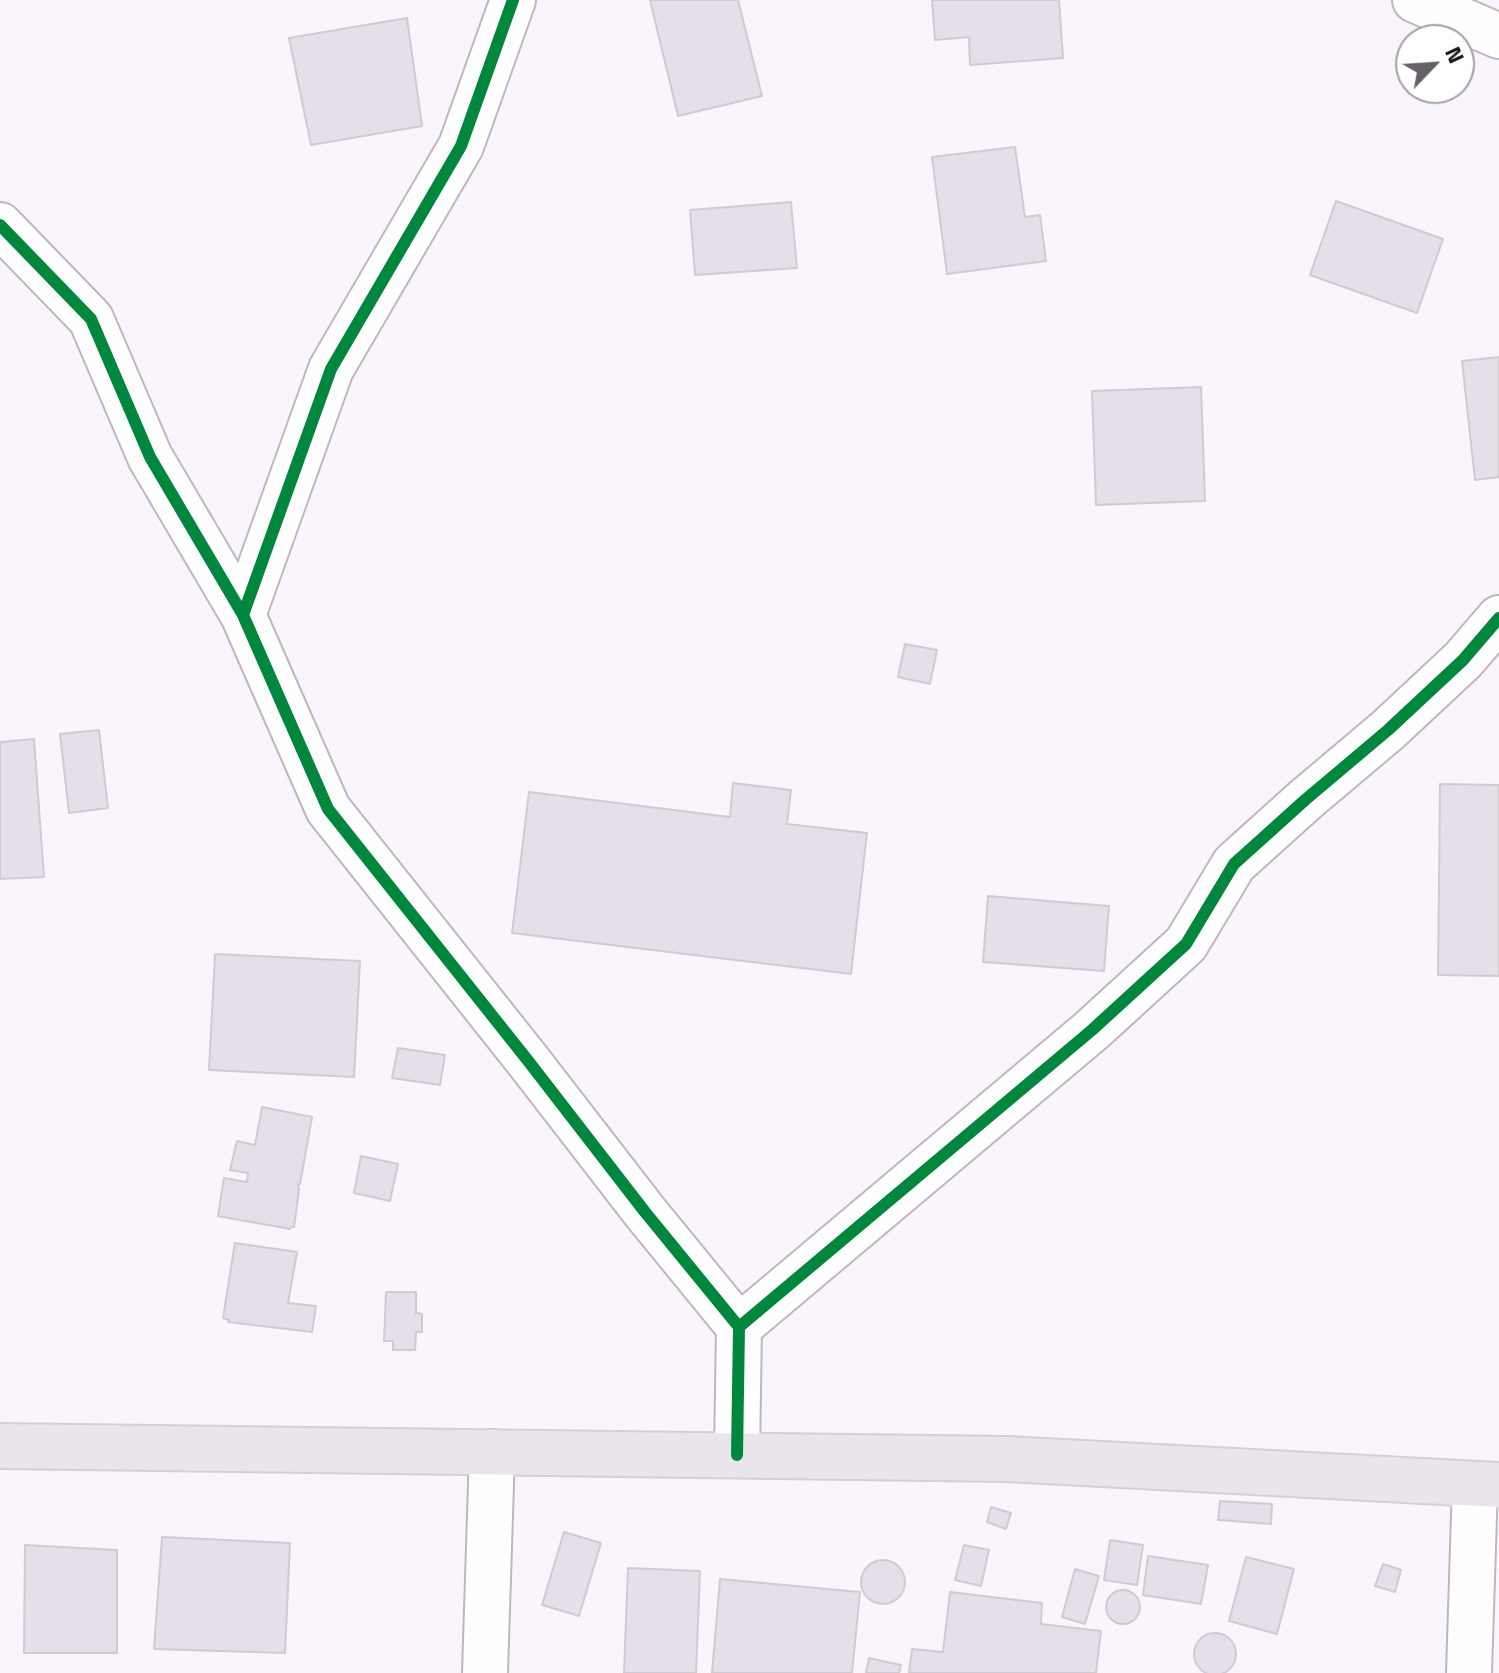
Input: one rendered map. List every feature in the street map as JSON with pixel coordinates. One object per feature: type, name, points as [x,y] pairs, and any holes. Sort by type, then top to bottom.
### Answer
[{"type":"main road","points":[[0,1446],[1007,1459],[1487,1484]]},
{"type":"street","points":[[243,615],[331,369],[461,146],[513,0]]},
{"type":"street","points":[[1415,0],[1499,36]]},
{"type":"street","points":[[0,225],[91,319],[150,457],[243,615],[328,809],[739,1327],[737,1455]]},
{"type":"street","points":[[739,1327],[1092,1030],[1186,944],[1234,864],[1399,720],[1463,660],[1499,618]]},
{"type":"street","points":[[485,1673],[492,1452]]},
{"type":"street","points":[[1469,1673],[1487,1484]]},
{"type":"building","points":[[650,0],[738,0],[762,96],[678,116]]},
{"type":"building","points":[[932,0],[1059,0],[1063,58],[970,65],[969,37],[935,40]]},
{"type":"building","points":[[407,18],[422,126],[311,145],[289,38]]},
{"type":"building","points":[[1015,147],[1025,217],[1040,215],[1046,261],[947,274],[932,157]]},
{"type":"building","points":[[1336,201],[1443,239],[1417,313],[1310,275]]},
{"type":"building","points":[[791,202],[797,268],[695,275],[690,210]]},
{"type":"building","points":[[1499,357],[1499,477],[1475,480],[1462,361]]},
{"type":"building","points":[[1201,387],[1205,501],[1096,505],[1092,391]]},
{"type":"building","points":[[905,644],[937,650],[930,684],[898,677]]},
{"type":"building","points":[[99,730],[108,808],[69,813],[60,734]]},
{"type":"building","points":[[34,739],[44,877],[0,879],[0,742]]},
{"type":"building","points":[[733,783],[791,790],[787,824],[867,833],[851,974],[512,933],[529,792],[730,817]]},
{"type":"building","points":[[1440,784],[1499,785],[1499,976],[1438,975]]},
{"type":"building","points":[[988,896],[1109,906],[1104,971],[983,962]]},
{"type":"building","points":[[215,954],[360,961],[354,1077],[209,1070]]},
{"type":"building","points":[[398,1048],[445,1055],[440,1085],[392,1078]]},
{"type":"building","points":[[262,1107],[312,1117],[298,1184],[294,1227],[290,1229],[218,1216],[224,1178],[247,1182],[248,1173],[230,1170],[237,1141],[255,1145]]},
{"type":"building","points":[[361,1156],[398,1164],[390,1201],[354,1193]]},
{"type":"building","points":[[235,1243],[297,1252],[288,1303],[316,1306],[312,1332],[228,1322],[223,1318]]},
{"type":"building","points":[[386,1292],[416,1292],[416,1313],[422,1314],[422,1332],[416,1332],[415,1350],[393,1350],[393,1341],[384,1341]]},
{"type":"building","points":[[1220,1501],[1272,1504],[1271,1524],[1218,1520]]},
{"type":"building","points":[[991,1507],[1011,1513],[1006,1529],[987,1522]]},
{"type":"building","points":[[564,1532],[601,1543],[579,1616],[542,1605]]},
{"type":"building","points":[[162,1537],[290,1543],[285,1653],[154,1649]]},
{"type":"building","points":[[1110,1540],[1143,1545],[1137,1585],[1104,1580]]},
{"type":"building","points":[[25,1545],[117,1550],[117,1653],[24,1653]]},
{"type":"building","points":[[964,1545],[989,1550],[981,1586],[955,1580]]},
{"type":"building","points":[[1148,1556],[1208,1565],[1201,1604],[1143,1595]]},
{"type":"building","points":[[1246,1557],[1294,1569],[1277,1634],[1229,1621]]},
{"type":"building","points":[[883,1560],[898,1567],[905,1582],[898,1597],[883,1604],[868,1597],[861,1582],[868,1567]]},
{"type":"building","points":[[1383,1564],[1401,1570],[1395,1592],[1375,1586]]},
{"type":"building","points":[[628,1568],[700,1571],[696,1673],[624,1673]]},
{"type":"building","points":[[1075,1569],[1099,1576],[1085,1624],[1062,1617]]},
{"type":"building","points":[[720,1579],[860,1592],[852,1673],[712,1673]]},
{"type":"building","points":[[1123,1590],[1135,1595],[1140,1607],[1135,1619],[1123,1624],[1111,1619],[1106,1607],[1111,1595]]},
{"type":"building","points":[[950,1592],[1042,1603],[1041,1624],[1101,1631],[1096,1673],[909,1673],[912,1649],[943,1652]]},
{"type":"building","points":[[1215,1633],[1230,1639],[1236,1654],[1230,1669],[1215,1675],[1200,1669],[1194,1654],[1200,1639]]},
{"type":"building","points":[[869,1658],[901,1665],[899,1673],[866,1673]]},
{"type":"cycle path","points":[[243,615],[331,369],[461,146],[513,0]]},
{"type":"cycle path","points":[[0,225],[91,319],[150,457],[243,615],[328,809],[739,1327],[737,1455]]},
{"type":"cycle path","points":[[739,1327],[1092,1030],[1186,944],[1234,864],[1388,730],[1463,660],[1499,618]]}]
